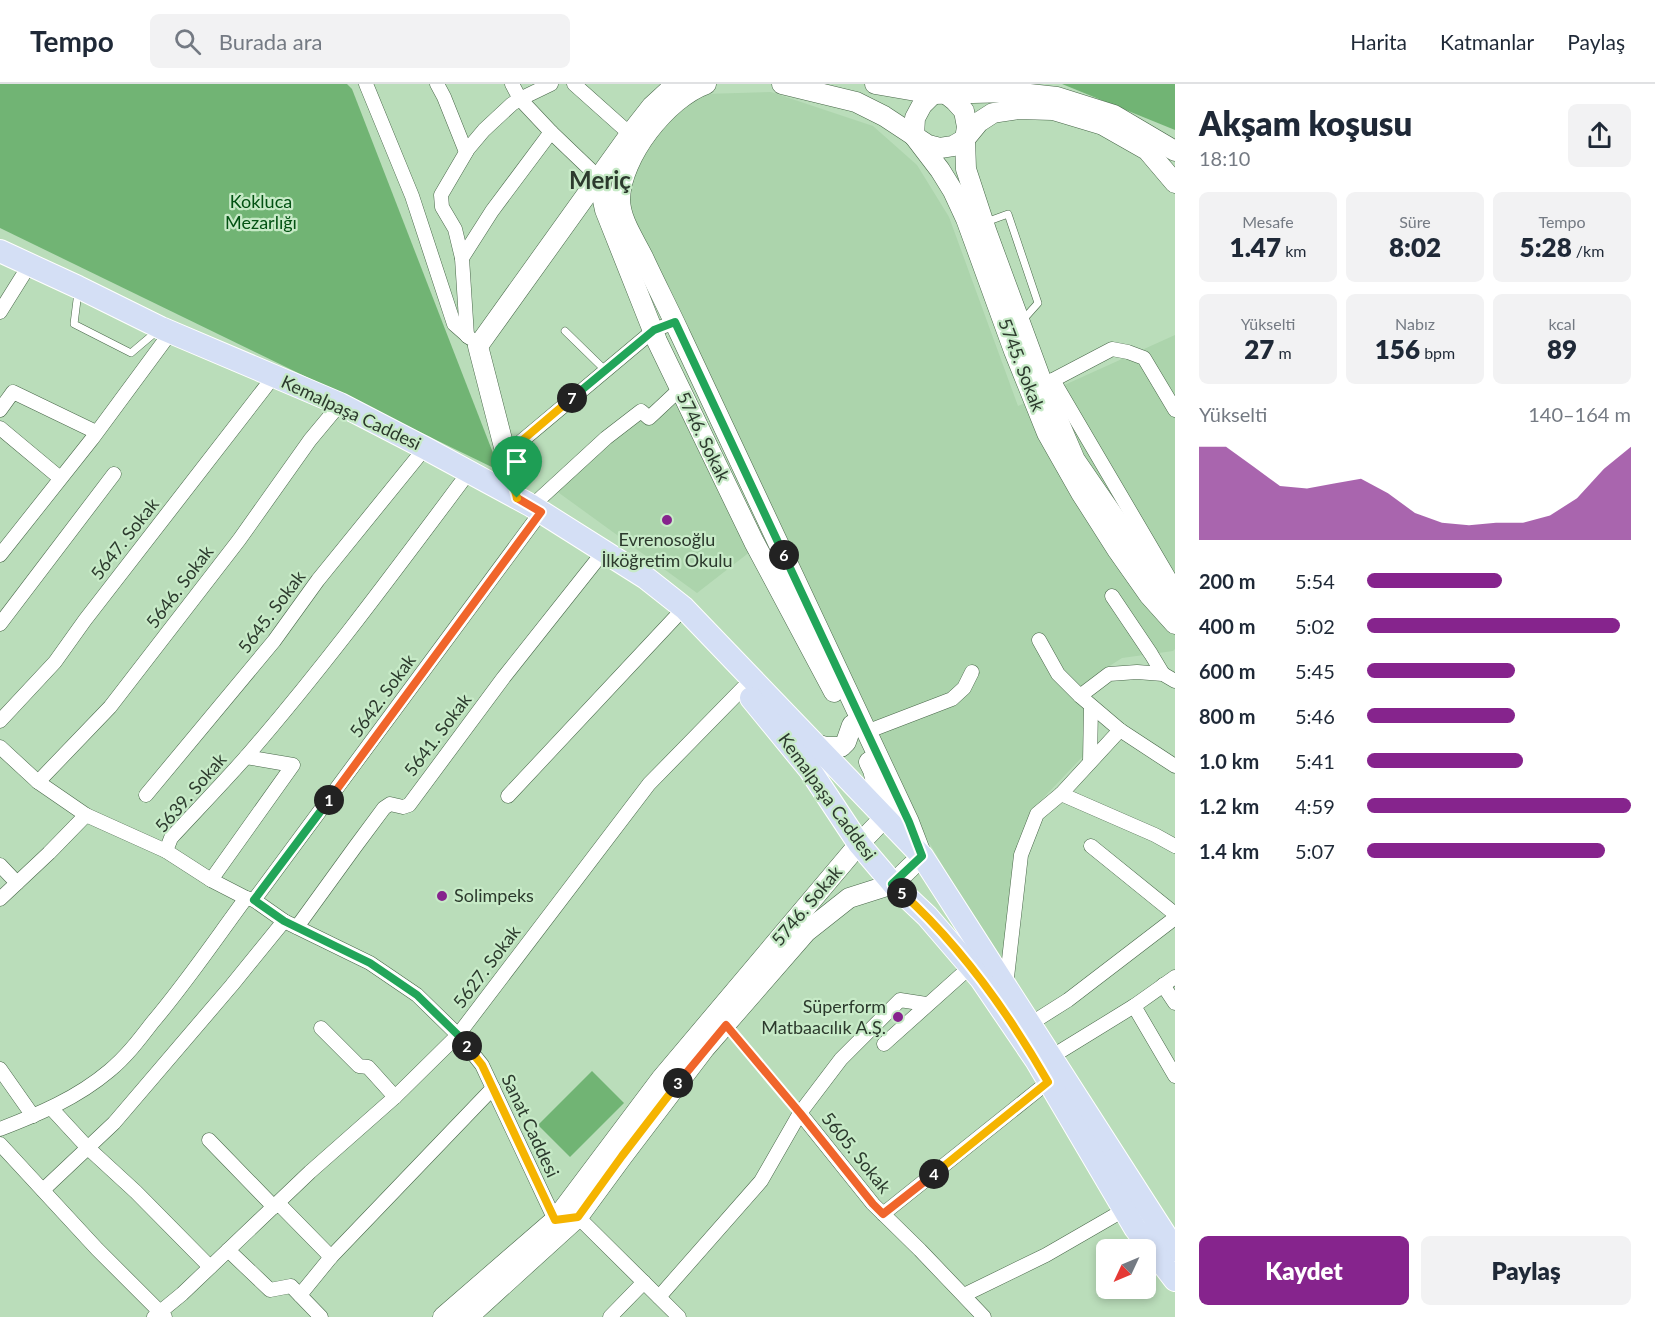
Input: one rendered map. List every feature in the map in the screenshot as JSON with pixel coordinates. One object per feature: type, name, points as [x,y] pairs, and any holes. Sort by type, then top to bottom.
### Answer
[{"type":"main road","name":"Kemalpaşa Caddesi","points":[[0,251],[166,330],[340,404],[425,448],[530,505],[646,578],[684,608],[922,856],[1175,1250]]},
{"type":"main road","name":"Kemalpaşa Caddesi","points":[[684,608],[743,688],[810,770],[859,844],[892,884],[927,916],[999,1006],[1036,1060],[1135,1228],[1175,1280]]},
{"type":"street","points":[[366,84],[412,196],[454,324],[472,341]]},
{"type":"street","points":[[437,84],[466,152]]},
{"type":"street","points":[[512,84],[520,99],[598,177]]},
{"type":"street","points":[[530,505],[505,455],[472,341],[462,258],[455,229],[442,207],[441,195],[466,152],[484,130],[520,99],[551,84]]},
{"type":"street","points":[[574,84],[630,134]]},
{"type":"street","points":[[472,341],[652,106],[666,84]]},
{"type":"street","points":[[652,106],[675,84]]},
{"type":"street","name":"5746. Sokak","points":[[443,1317],[555,1220],[661,1079],[859,844],[885,817],[859,728],[675,322],[625,221],[620,201],[622,181],[635,151],[656,123],[680,98],[706,84]]},
{"type":"street","points":[[782,84],[856,102],[884,116],[928,145],[940,148],[953,146],[965,139],[979,122],[993,113],[1018,109],[1053,110],[1103,125],[1147,150],[1175,183]]},
{"type":"street","points":[[875,84],[939,94],[1012,92],[1057,97],[1114,115],[1175,151]]},
{"type":"street","points":[[914,136],[915,118],[922,105],[939,94]]},
{"type":"street","name":"5745. Sokak","points":[[939,94],[955,101],[964,111],[967,127],[966,169],[1020,323],[1048,383],[1075,460],[1137,550],[1175,599]]},
{"type":"street","points":[[462,258],[492,211],[552,132]]},
{"type":"street","name":"5745. Sokak","points":[[914,136],[940,170],[958,200],[1047,433],[1081,493],[1118,551],[1149,595],[1175,624]]},
{"type":"street","name":"5746. Sokak","points":[[598,177],[605,210],[657,341],[754,542],[859,728],[909,822],[922,856]]},
{"type":"street","points":[[0,312],[30,264]]},
{"type":"street","points":[[505,455],[654,330],[675,322]]},
{"type":"street","points":[[0,555],[96,432],[166,330]]},
{"type":"street","points":[[1175,410],[1144,358],[1128,352],[1112,349],[1048,383],[1175,589]]},
{"type":"street","name":"5647. Sokak","points":[[0,721],[55,662],[274,376]]},
{"type":"street","name":"5642. Sokak","points":[[250,899],[530,505],[606,438],[641,411],[649,418],[680,389]]},
{"type":"street","points":[[0,410],[13,392],[96,432]]},
{"type":"street","name":"5646. Sokak","points":[[38,782],[117,698],[239,540],[310,440],[340,404]]},
{"type":"street","points":[[0,428],[60,478]]},
{"type":"street","name":"5645. Sokak","points":[[146,795],[274,641],[318,580],[425,448]]},
{"type":"street","name":"5639. Sokak","points":[[250,899],[211,880],[166,851],[171,838],[246,757],[328,657],[469,472]]},
{"type":"street","points":[[0,624],[114,474]]},
{"type":"street","name":"5641. Sokak","points":[[297,927],[384,808],[390,804],[403,807],[409,805],[498,685],[604,551]]},
{"type":"street","points":[[1112,596],[1169,678]]},
{"type":"street","points":[[508,796],[684,608]]},
{"type":"street","points":[[1039,640],[1058,675],[1085,701],[1120,730],[1175,766]]},
{"type":"street","points":[[813,743],[826,747],[841,747],[859,728],[952,699],[964,688],[972,672]]},
{"type":"street","points":[[1090,762],[1085,701],[1109,674],[1137,672],[1169,678]]},
{"type":"street","name":"5627. Sokak","points":[[160,1315],[395,1097],[458,1035],[650,784],[743,688]]},
{"type":"street","points":[[1006,986],[1021,855],[1036,814],[1061,794],[1120,730]]},
{"type":"street","points":[[0,747],[38,782],[86,814],[166,851]]},
{"type":"street","points":[[211,880],[293,765],[246,757]]},
{"type":"street","points":[[1061,794],[1175,846]]},
{"type":"street","points":[[0,899],[86,814]]},
{"type":"street","points":[[1030,1024],[1068,1000],[1175,916],[1091,846]]},
{"type":"street","points":[[468,1317],[578,1217],[705,1048],[806,932],[849,898],[892,884],[922,856]]},
{"type":"street","points":[[0,865],[17,883]]},
{"type":"street","points":[[0,1129],[78,1094],[123,1058],[250,899]]},
{"type":"street","name":"Sanat Caddesi","points":[[250,899],[284,921],[370,963],[417,995],[458,1035],[482,1065],[555,1220]]},
{"type":"street","points":[[43,1190],[114,1123],[284,921]]},
{"type":"street","points":[[884,1044],[970,967]]},
{"type":"street","points":[[1051,1057],[1134,1006],[1175,977]]},
{"type":"street","points":[[1163,985],[1175,1003]]},
{"type":"street","name":"5605. Sokak","points":[[926,1004],[900,1000],[841,1059],[800,1113],[873,1204],[964,1295],[978,1315]]},
{"type":"street","points":[[1134,1006],[1175,1076]]},
{"type":"street","points":[[321,1028],[359,1066],[368,1067],[395,1097]]},
{"type":"street","points":[[0,1069],[33,1116]]},
{"type":"street","points":[[883,1214],[1048,1082]]},
{"type":"street","points":[[300,1294],[330,1257],[493,1088]]},
{"type":"street","points":[[51,1108],[87,1147],[136,1192],[210,1267]]},
{"type":"street","points":[[659,1297],[761,1181],[800,1113]]},
{"type":"street","points":[[209,1140],[330,1257]]},
{"type":"street","points":[[0,1144],[160,1315]]},
{"type":"street","points":[[964,1295],[1046,1255],[1124,1210]]},
{"type":"street","points":[[555,1220],[578,1217]]},
{"type":"street","points":[[578,1217],[679,1317]]},
{"type":"street","points":[[228,1250],[270,1290],[291,1286],[321,1317]]},
{"type":"street","points":[[610,1317],[644,1282]]},
{"type":"lane","points":[[78,287],[74,324],[131,353],[166,330]]},
{"type":"lane","points":[[565,331],[604,370]]},
{"type":"lane","points":[[726,1025],[800,1113]]},
{"type":"shaded area","points":[[771,92],[873,126],[917,165],[949,217],[1018,406],[1175,335],[1175,649],[1122,658],[1094,676],[1087,752],[1030,812],[1012,873],[1003,968],[927,839],[630,217],[628,181],[670,117],[702,94]]},
{"type":"shaded area","name":"Evrenosoğlu İlköğretim Okulu","points":[[679,401],[751,551],[697,593],[555,490],[638,417],[657,420]]},
{"type":"green space","name":"Kokluca Mezarlığı","points":[[0,84],[347,84],[352,89],[500,471],[0,228]]},
{"type":"green space","points":[[1062,84],[1175,84],[1175,130]]},
{"type":"green space","points":[[592,1071],[624,1103],[570,1157],[538,1125]]},
{"type":"place","name":"Evrenosoğlu İlköğretim Okulu","points":[[667,520]]},
{"type":"place","name":"Solimpeks","points":[[442,896]]},
{"type":"place","name":"Süperform Matbaacılık A.Ş.","points":[[898,1017]]},
{"type":"district","name":"Meriç","points":[[600,181]]},
{"type":"route","points":[[675,322],[918,843],[922,856],[892,884],[927,916],[981,979],[1036,1060],[1048,1082],[883,1214],[726,1025],[705,1048],[578,1217],[555,1220],[482,1065],[458,1035],[417,995],[370,963],[284,921],[254,900],[541,512],[517,498],[505,455],[654,330],[675,322]]}]
